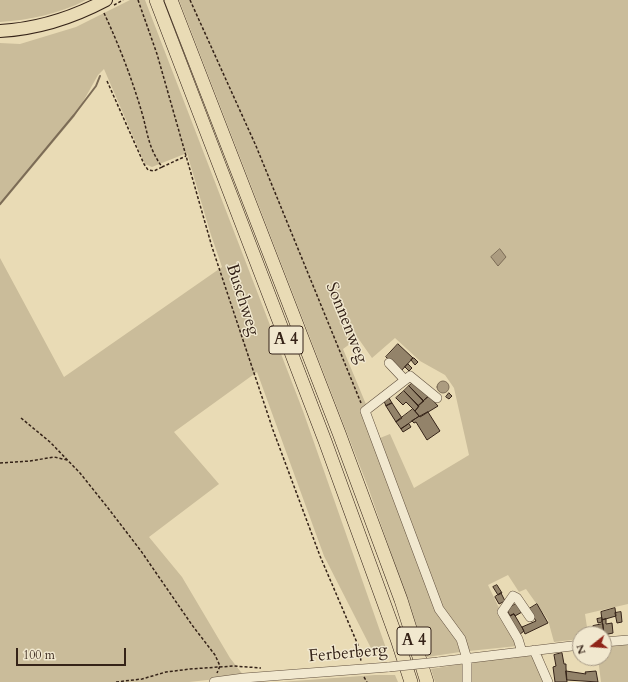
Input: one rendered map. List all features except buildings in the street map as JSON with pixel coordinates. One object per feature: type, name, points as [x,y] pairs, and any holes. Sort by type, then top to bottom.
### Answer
[{"type":"highway","name":"A 4","points":[[156,0],[325,441],[397,639],[411,682]]},
{"type":"highway","name":"A 4","points":[[171,0],[339,433],[400,600],[427,682]]},
{"type":"main road","points":[[0,31],[25,28],[104,6]]},
{"type":"street","points":[[389,364],[405,380]]},
{"type":"street","points":[[437,398],[410,376],[365,411],[439,609],[461,639],[467,659],[467,682]]},
{"type":"street","points":[[522,652],[518,639],[502,612],[513,596],[517,598],[530,617]]},
{"type":"street","points":[[612,641],[628,640]]},
{"type":"street","name":"Ferberberg","points":[[214,680],[389,667],[572,646]]},
{"type":"street","points":[[534,650],[548,682]]},
{"type":"path","points":[[118,3],[123,0]]},
{"type":"path","name":"Buschweg","points":[[138,0],[157,54],[212,247],[273,430],[320,556],[358,645],[362,669]]},
{"type":"path","name":"Sonnenweg","points":[[190,0],[256,146],[365,411]]},
{"type":"path","points":[[104,6],[142,112],[152,151],[162,167]]},
{"type":"path","points":[[107,81],[148,170],[154,171],[186,156]]},
{"type":"path","points":[[21,418],[50,442],[80,473],[141,551],[192,625],[215,654],[220,666],[214,680]]},
{"type":"path","points":[[0,463],[30,462],[54,457],[67,460]]},
{"type":"path","points":[[116,682],[142,679],[166,672],[220,666],[264,668]]},
{"type":"shaded area","points":[[0,0],[86,0],[44,16],[0,22]]},
{"type":"shaded area","points":[[130,0],[145,0],[303,411],[387,651],[373,652],[324,556],[257,372],[174,432],[219,484],[149,537],[182,577],[230,658],[244,676],[189,682],[0,682],[0,258],[64,377],[222,267],[187,153],[152,167],[145,164],[104,69],[98,75],[75,116],[0,206],[0,43],[20,44],[76,27]]},
{"type":"shaded area","points":[[179,0],[628,0],[628,604],[585,614],[587,626],[572,626],[572,640],[554,642],[548,620],[526,589],[519,592],[508,575],[488,585],[499,608],[497,614],[517,646],[469,651],[454,622],[441,607],[435,611],[453,631],[460,652],[427,657],[368,487]],"holes":[[[358,338],[372,358],[395,338],[420,361],[445,375],[454,388],[469,455],[414,488],[390,434],[380,438],[343,349]]]},
{"type":"shaded area","points":[[500,249],[506,257],[498,266],[491,257]]},
{"type":"shaded area","points":[[443,381],[447,383],[449,387],[447,391],[443,393],[439,391],[437,387],[439,383]]},
{"type":"shaded area","points":[[628,642],[628,682],[601,682],[599,666],[612,666],[612,643]]},
{"type":"shaded area","points":[[542,651],[544,665],[551,682],[435,682],[431,669]]},
{"type":"shaded area","points":[[375,675],[395,675],[398,682],[280,682]]},
{"type":"waterway","points":[[0,204],[74,115],[96,86],[100,76]]}]
